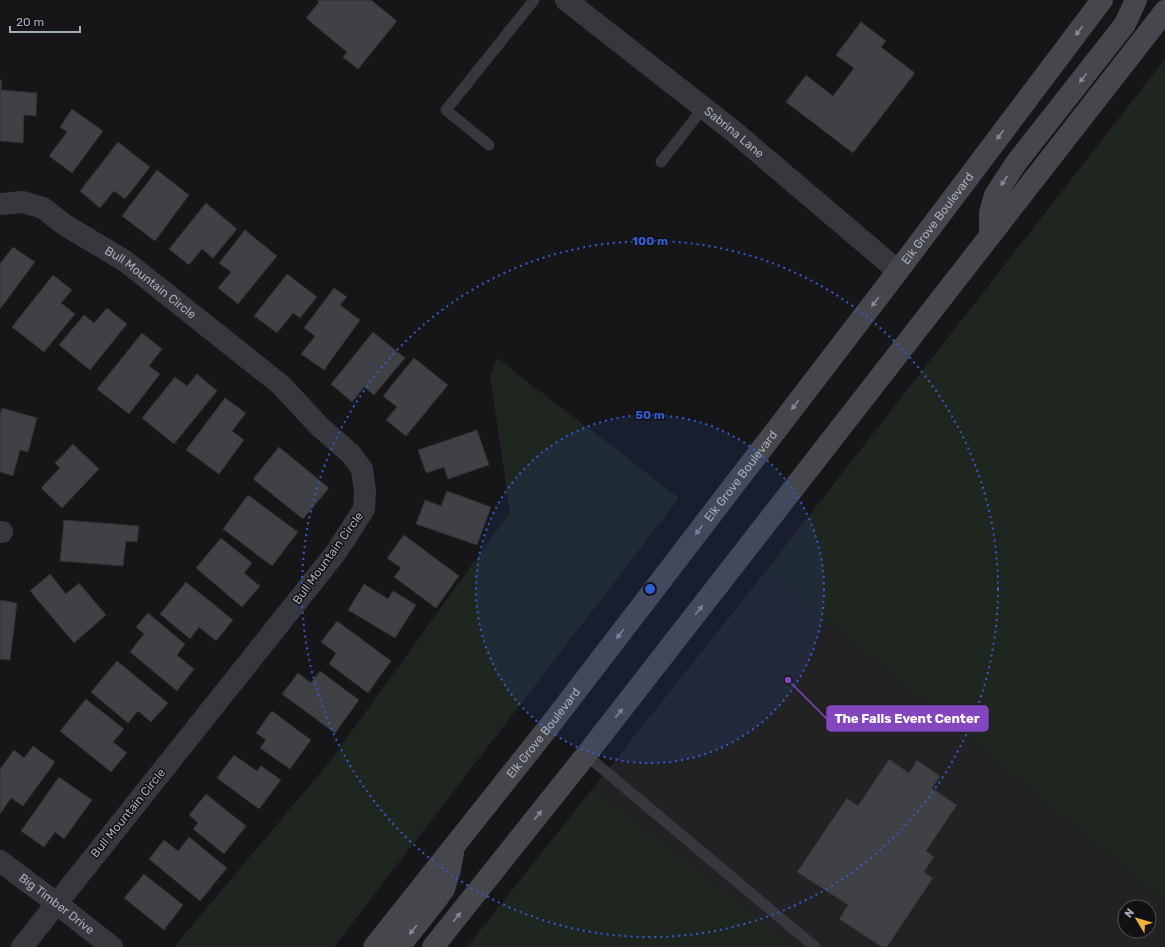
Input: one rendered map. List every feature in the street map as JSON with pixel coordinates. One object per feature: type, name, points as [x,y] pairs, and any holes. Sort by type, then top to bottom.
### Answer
[{"type":"main road","name":"Elk Grove Boulevard","points":[[374,947],[551,724],[898,271],[1102,0]]},
{"type":"main road","points":[[990,236],[990,213],[995,195],[1016,163],[1125,24],[1136,0]]},
{"type":"main road","points":[[433,947],[586,755],[1165,11]]},
{"type":"main road","points":[[399,947],[444,889],[450,869],[454,847]]},
{"type":"street","name":"Sabrina Lane","points":[[566,0],[703,108],[898,271]]},
{"type":"street","name":"Bull Mountain Circle","points":[[0,204],[23,202],[43,208],[65,225],[131,266],[282,385],[320,427],[350,453],[362,469],[366,490],[364,509],[320,574],[22,947]]},
{"type":"street","name":"Big Timber Drive","points":[[0,861],[112,947]]},
{"type":"lane","points":[[489,145],[446,110],[534,0]]},
{"type":"lane","points":[[661,162],[703,108]]},
{"type":"lane","points":[[586,755],[815,947]]},
{"type":"shaded area","points":[[1165,59],[1165,902],[766,571]]},
{"type":"shaded area","points":[[497,358],[679,498],[334,947],[174,947],[331,760],[510,512],[490,376]]},
{"type":"shaded area","points":[[766,571],[1165,902],[1165,947],[793,947],[593,788]]},
{"type":"shaded area","points":[[593,788],[795,947],[467,947]]},
{"type":"building","points":[[317,0],[371,0],[397,21],[358,69],[343,57],[347,52],[306,18],[319,2]]},
{"type":"building","points":[[861,22],[886,41],[881,47],[915,73],[853,153],[786,102],[806,75],[833,96],[854,68],[836,55]]},
{"type":"building","points":[[0,80],[2,80],[1,90],[37,93],[36,116],[24,115],[23,143],[0,141]]},
{"type":"building","points":[[72,109],[103,131],[72,173],[49,156],[67,132],[60,127]]},
{"type":"building","points":[[118,142],[150,167],[125,199],[114,191],[100,208],[80,191]]},
{"type":"building","points":[[157,170],[189,195],[155,241],[122,216]]},
{"type":"building","points":[[206,203],[237,229],[213,258],[202,249],[189,265],[169,249]]},
{"type":"building","points":[[245,230],[277,256],[238,304],[218,288],[231,272],[219,263]]},
{"type":"building","points":[[13,247],[35,262],[0,309],[0,264]]},
{"type":"building","points":[[287,274],[317,297],[300,318],[293,313],[277,333],[254,316]]},
{"type":"building","points":[[53,275],[72,290],[61,303],[75,314],[44,352],[12,327]]},
{"type":"building","points":[[334,288],[347,297],[340,305],[360,320],[324,370],[301,354],[315,336],[304,328]]},
{"type":"building","points":[[107,308],[127,324],[90,370],[59,345],[84,315],[94,323]]},
{"type":"building","points":[[373,332],[405,358],[374,395],[364,387],[352,402],[331,384]]},
{"type":"building","points":[[142,333],[162,349],[149,366],[160,374],[129,414],[97,389]]},
{"type":"building","points":[[414,358],[448,385],[406,436],[386,420],[397,407],[383,396]]},
{"type":"building","points":[[197,374],[217,391],[174,444],[142,418],[175,377],[187,386]]},
{"type":"building","points":[[225,398],[246,413],[232,431],[244,440],[219,474],[186,450]]},
{"type":"building","points":[[2,408],[37,418],[28,452],[20,450],[13,476],[0,472],[0,415]]},
{"type":"building","points":[[477,430],[489,465],[448,479],[444,467],[426,473],[418,450]]},
{"type":"building","points":[[73,444],[99,469],[62,508],[41,488],[60,468],[55,463]]},
{"type":"building","points":[[279,447],[329,488],[303,519],[253,479]]},
{"type":"building","points":[[447,491],[491,507],[477,545],[416,524],[425,500],[441,506]]},
{"type":"building","points":[[248,495],[298,532],[272,566],[223,529]]},
{"type":"building","points":[[64,520],[139,526],[137,542],[126,541],[123,566],[60,561]]},
{"type":"building","points":[[404,535],[459,576],[436,608],[394,577],[401,568],[387,558]]},
{"type":"building","points":[[221,538],[252,563],[244,573],[260,586],[242,607],[196,568]]},
{"type":"building","points":[[50,574],[66,594],[79,583],[106,615],[74,643],[30,591]]},
{"type":"building","points":[[186,582],[233,620],[216,641],[199,627],[190,639],[160,614]]},
{"type":"building","points":[[364,584],[388,599],[393,591],[416,605],[395,638],[348,610]]},
{"type":"building","points":[[0,600],[17,603],[10,660],[0,659]]},
{"type":"building","points":[[148,613],[185,644],[177,655],[194,669],[177,691],[130,652],[144,634],[136,627]]},
{"type":"building","points":[[337,621],[391,661],[368,693],[329,664],[336,653],[321,642]]},
{"type":"building","points":[[117,661],[168,703],[151,722],[138,711],[128,723],[91,692]]},
{"type":"building","points":[[320,671],[359,700],[335,733],[282,694],[298,673],[311,683]]},
{"type":"building","points":[[86,699],[124,729],[113,742],[127,753],[111,772],[60,731]]},
{"type":"building","points":[[272,711],[311,740],[290,769],[260,748],[266,740],[256,733]]},
{"type":"building","points":[[33,746],[55,762],[23,806],[11,798],[0,814],[0,769],[14,750],[24,758]]},
{"type":"building","points":[[234,755],[257,771],[261,766],[281,780],[259,809],[217,778]]},
{"type":"building","points":[[889,759],[909,773],[917,760],[940,776],[932,788],[957,805],[926,851],[934,857],[924,872],[933,878],[887,947],[882,947],[839,919],[848,905],[797,872],[847,798],[858,806]]},
{"type":"building","points":[[59,777],[92,800],[64,839],[55,832],[44,847],[21,831]]},
{"type":"building","points":[[206,794],[246,826],[224,854],[193,829],[198,823],[189,815]]},
{"type":"building","points":[[189,837],[227,868],[200,901],[149,859],[164,840],[178,851]]},
{"type":"building","points":[[144,874],[183,905],[164,930],[124,898]]},
{"type":"place","name":"The Falls Event Center","points":[[788,680]]}]
